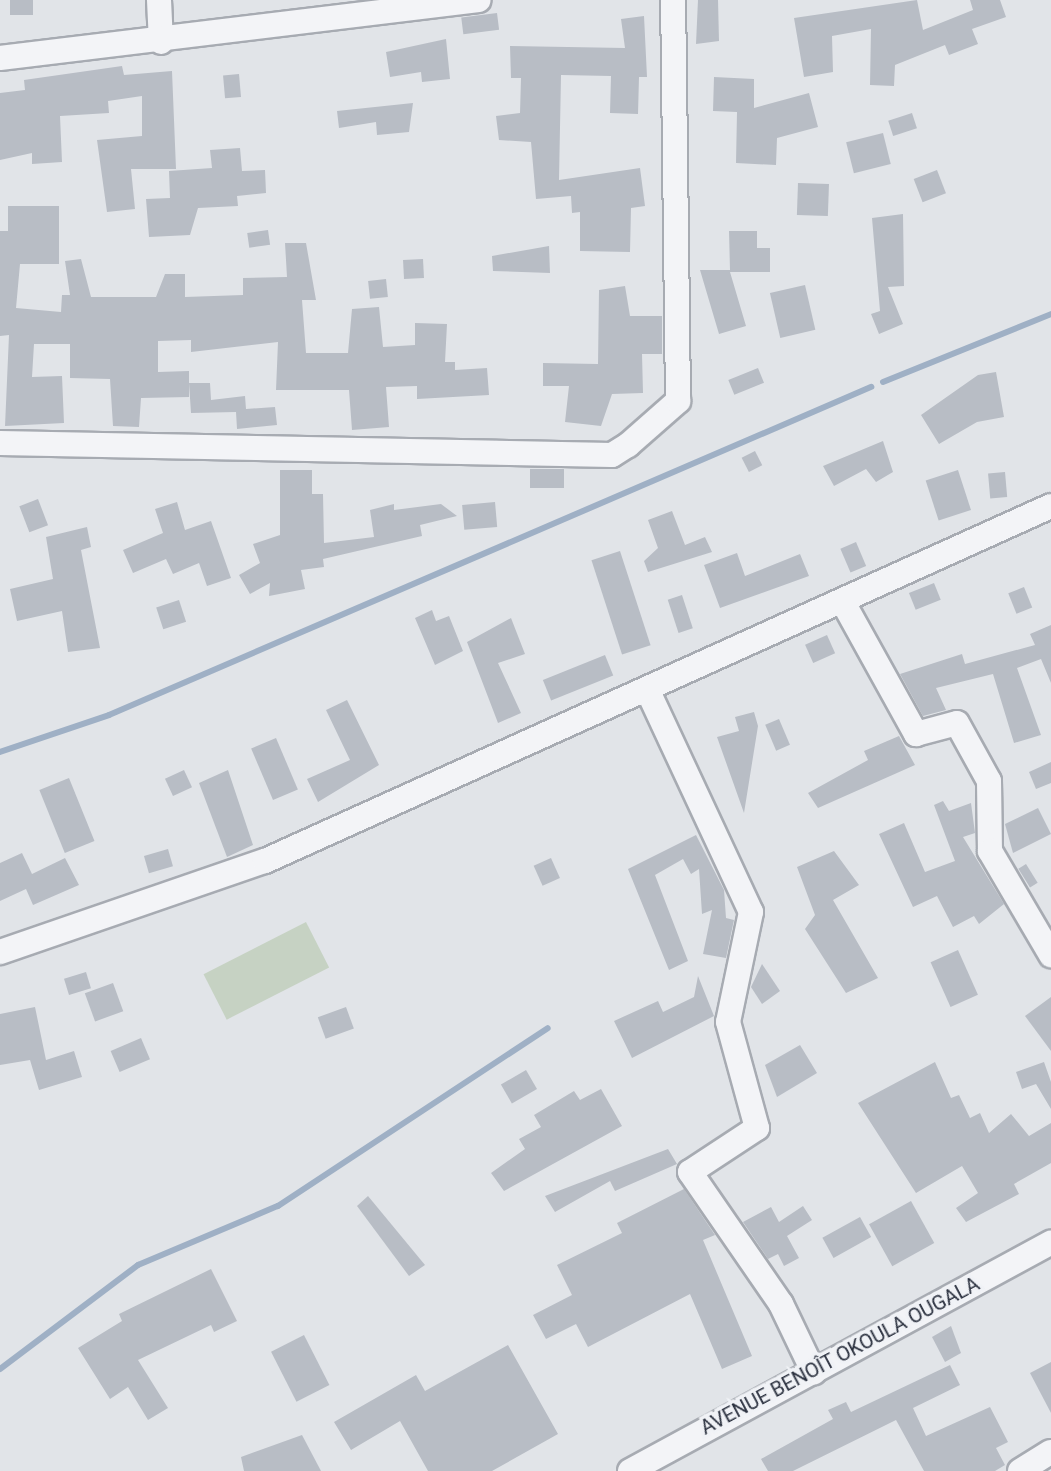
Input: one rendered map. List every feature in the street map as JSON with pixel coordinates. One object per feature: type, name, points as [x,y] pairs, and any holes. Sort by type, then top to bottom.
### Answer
[{"type":"street","points":[[159,0],[161,42]]},
{"type":"street","points":[[0,58],[161,42],[479,0]]},
{"type":"street","points":[[0,443],[612,455],[628,445],[678,401],[673,0]]},
{"type":"street","points":[[0,952],[265,861],[844,604],[1051,506]]},
{"type":"street","points":[[844,604],[916,734],[957,723],[989,781],[990,851],[1051,955]]},
{"type":"street","points":[[647,689],[751,912],[728,1022],[757,1128],[690,1172],[781,1304],[814,1373]]},
{"type":"street","name":"AVENUE BENOÎT OKOULA OUGALA","points":[[630,1471],[1051,1242]]},
{"type":"street","points":[[1022,1471],[1051,1452]]},
{"type":"green space","points":[[306,922],[329,967],[227,1020],[204,974]]},
{"type":"building","points":[[10,0],[33,0],[33,15],[10,15]]},
{"type":"building","points":[[698,0],[718,0],[719,41],[696,44]]},
{"type":"building","points":[[917,0],[923,30],[973,10],[970,0],[1000,0],[1006,17],[972,29],[978,44],[949,55],[945,45],[895,65],[894,86],[870,85],[871,29],[832,36],[833,72],[804,77],[794,18]]},
{"type":"building","points":[[497,13],[499,30],[463,34],[461,17]]},
{"type":"building","points":[[644,16],[647,77],[639,77],[638,114],[610,113],[611,76],[561,75],[559,180],[640,168],[645,206],[631,208],[630,252],[580,251],[580,212],[572,213],[571,196],[536,199],[531,142],[499,140],[496,116],[520,113],[521,78],[511,78],[510,46],[625,48],[621,19]]},
{"type":"building","points":[[446,39],[450,79],[422,82],[421,72],[390,77],[386,52]]},
{"type":"building","points":[[122,66],[124,75],[172,71],[176,169],[131,169],[135,209],[107,212],[97,140],[142,136],[142,96],[108,101],[109,113],[60,116],[62,162],[32,164],[32,153],[0,160],[0,93],[25,90],[24,80]]},
{"type":"building","points":[[239,74],[241,97],[225,98],[223,75]]},
{"type":"building","points":[[714,77],[754,79],[754,108],[809,93],[818,127],[777,138],[776,165],[736,163],[737,112],[713,111]]},
{"type":"building","points":[[413,103],[409,132],[377,135],[376,122],[339,128],[337,111]]},
{"type":"building","points":[[912,113],[917,128],[893,136],[888,121]]},
{"type":"building","points":[[883,133],[891,164],[854,173],[846,142]]},
{"type":"building","points":[[240,148],[242,171],[265,170],[266,193],[237,196],[238,206],[198,208],[190,235],[149,237],[146,199],[170,198],[169,171],[212,168],[210,150]]},
{"type":"building","points":[[937,170],[946,193],[923,202],[914,179]]},
{"type":"building","points":[[798,183],[829,184],[828,216],[797,215]]},
{"type":"building","points":[[8,206],[59,206],[59,264],[20,264],[16,308],[61,312],[62,295],[70,295],[65,261],[81,259],[91,297],[156,297],[165,274],[185,274],[185,297],[243,295],[243,278],[287,277],[285,243],[306,243],[316,300],[302,300],[306,353],[348,353],[352,309],[379,307],[383,347],[415,345],[415,323],[447,324],[445,362],[455,362],[455,370],[487,368],[489,395],[417,399],[417,386],[386,387],[389,427],[352,430],[349,390],[276,390],[278,342],[191,352],[191,340],[158,341],[158,372],[189,371],[189,397],[141,398],[139,427],[113,426],[110,379],[70,378],[70,344],[34,344],[32,377],[62,376],[64,423],[5,426],[9,335],[0,336],[0,231],[8,231]]},
{"type":"building","points":[[903,214],[904,286],[888,287],[903,324],[879,334],[871,314],[880,311],[872,218]]},
{"type":"building","points":[[268,230],[270,245],[249,248],[247,233]]},
{"type":"building","points":[[729,231],[757,231],[757,248],[770,248],[770,272],[730,272],[746,326],[719,334],[700,270],[730,270]]},
{"type":"building","points":[[549,246],[550,273],[493,271],[492,256]]},
{"type":"building","points":[[423,259],[424,278],[404,279],[403,260]]},
{"type":"building","points":[[386,279],[388,297],[370,299],[368,281]]},
{"type":"building","points":[[805,285],[815,330],[780,338],[770,293]]},
{"type":"building","points":[[625,286],[630,316],[662,316],[662,354],[642,354],[643,393],[612,394],[601,426],[565,422],[569,386],[543,386],[543,363],[598,364],[599,290]]},
{"type":"building","points":[[758,368],[764,383],[734,395],[728,380]]},
{"type":"building","points":[[996,372],[1004,417],[977,422],[939,444],[921,415],[978,375]]},
{"type":"building","points":[[189,383],[210,383],[211,400],[245,396],[246,409],[275,407],[277,425],[237,429],[236,412],[191,413]]},
{"type":"building","points":[[883,441],[893,472],[876,482],[866,469],[834,486],[823,466]]},
{"type":"building","points":[[755,451],[762,465],[749,472],[742,458]]},
{"type":"building","points":[[530,469],[564,469],[564,488],[530,488]]},
{"type":"building","points":[[280,470],[312,470],[312,494],[323,494],[324,543],[374,537],[370,510],[394,504],[394,510],[441,504],[457,516],[420,525],[422,536],[323,559],[324,567],[301,570],[305,589],[269,596],[270,583],[250,594],[239,575],[260,563],[253,544],[280,535]]},
{"type":"building","points":[[958,470],[971,510],[939,520],[926,481]]},
{"type":"building","points":[[1005,472],[1007,497],[990,498],[988,473]]},
{"type":"building","points":[[38,499],[48,525],[29,532],[19,506]]},
{"type":"building","points":[[177,502],[185,530],[211,521],[231,578],[207,586],[199,563],[173,574],[166,559],[133,573],[123,550],[163,533],[155,509]]},
{"type":"building","points":[[495,502],[497,527],[464,530],[462,505]]},
{"type":"building","points":[[672,511],[685,545],[705,537],[712,552],[648,572],[644,561],[658,548],[648,520]]},
{"type":"building","points":[[87,527],[91,547],[81,550],[100,648],[68,652],[62,611],[17,621],[10,589],[53,579],[46,537]]},
{"type":"building","points":[[856,542],[866,566],[851,573],[840,549]]},
{"type":"building","points":[[620,551],[651,645],[622,654],[591,560]]},
{"type":"building","points":[[737,553],[745,576],[800,554],[809,576],[720,608],[704,565]]},
{"type":"building","points":[[934,583],[941,600],[916,610],[909,593]]},
{"type":"building","points":[[1024,587],[1032,607],[1016,614],[1008,593]]},
{"type":"building","points":[[682,595],[693,628],[679,633],[668,600]]},
{"type":"building","points":[[179,600],[186,622],[163,629],[156,607]]},
{"type":"building","points":[[432,610],[436,621],[449,616],[463,651],[435,665],[415,618]]},
{"type":"building","points":[[511,618],[525,654],[498,663],[521,713],[498,723],[467,642]]},
{"type":"building","points":[[1051,625],[1051,683],[1041,659],[1017,668],[1041,735],[1014,743],[993,674],[936,688],[946,710],[923,716],[900,674],[962,654],[965,664],[1035,645],[1030,634]]},
{"type":"building","points":[[827,635],[835,653],[813,663],[805,645]]},
{"type":"building","points":[[605,655],[613,675],[551,700],[543,680]]},
{"type":"building","points":[[347,700],[379,765],[318,802],[307,779],[350,760],[326,710]]},
{"type":"building","points":[[754,712],[758,726],[744,813],[717,737],[739,731],[735,717]]},
{"type":"building","points":[[779,719],[790,745],[776,751],[765,725]]},
{"type":"building","points":[[899,736],[915,765],[818,808],[808,793],[868,760],[864,751]]},
{"type":"building","points":[[276,738],[298,790],[273,800],[251,749]]},
{"type":"building","points":[[1051,762],[1051,783],[1036,789],[1029,772]]},
{"type":"building","points":[[184,770],[192,787],[173,796],[165,779]]},
{"type":"building","points":[[228,770],[253,845],[227,857],[199,783]]},
{"type":"building","points":[[69,778],[94,841],[65,853],[39,790]]},
{"type":"building","points":[[943,801],[949,811],[971,803],[975,833],[963,837],[1004,904],[979,924],[974,916],[953,927],[937,896],[913,907],[879,834],[904,823],[925,872],[955,861],[934,805]]},
{"type":"building","points":[[1038,808],[1051,834],[1013,853],[1005,824]]},
{"type":"building","points":[[696,835],[724,890],[726,918],[734,920],[726,958],[703,954],[712,910],[702,914],[699,869],[691,874],[683,859],[655,875],[688,961],[669,970],[628,869]]},
{"type":"building","points":[[168,849],[173,866],[149,873],[144,856]]},
{"type":"building","points":[[834,851],[859,885],[833,900],[878,978],[846,993],[805,929],[815,915],[797,867]]},
{"type":"building","points":[[22,853],[32,874],[65,858],[79,885],[33,905],[26,889],[0,901],[0,863]]},
{"type":"building","points":[[551,858],[560,878],[543,886],[534,866]]},
{"type":"building","points":[[1026,864],[1038,883],[1030,887],[1018,869]]},
{"type":"building","points":[[958,950],[978,995],[951,1007],[931,962]]},
{"type":"building","points":[[762,964],[780,991],[762,1004],[751,987]]},
{"type":"building","points":[[86,972],[91,988],[69,995],[64,979]]},
{"type":"building","points":[[698,976],[714,1016],[632,1058],[614,1021],[658,1001],[663,1012],[694,997]]},
{"type":"building","points":[[113,983],[123,1011],[95,1021],[85,993]]},
{"type":"building","points":[[1051,997],[1051,1051],[1025,1016]]},
{"type":"building","points":[[35,1007],[46,1060],[74,1051],[82,1077],[39,1090],[30,1060],[0,1065],[0,1014]]},
{"type":"building","points":[[346,1007],[354,1029],[326,1039],[318,1017]]},
{"type":"building","points":[[141,1038],[150,1059],[120,1072],[111,1051]]},
{"type":"building","points":[[800,1045],[817,1073],[777,1097],[765,1065]]},
{"type":"building","points":[[935,1062],[951,1098],[959,1095],[970,1118],[980,1113],[989,1133],[1011,1114],[1029,1136],[1051,1123],[1051,1163],[1014,1184],[1019,1194],[966,1222],[956,1208],[978,1193],[962,1166],[916,1193],[858,1103]]},
{"type":"building","points":[[1044,1062],[1051,1082],[1051,1109],[1036,1084],[1022,1089],[1016,1072]]},
{"type":"building","points":[[526,1070],[537,1089],[512,1104],[501,1084]]},
{"type":"building","points":[[601,1089],[622,1126],[504,1191],[491,1173],[525,1149],[519,1139],[541,1127],[534,1115],[574,1091],[580,1100]]},
{"type":"building","points":[[668,1149],[677,1164],[615,1191],[610,1181],[555,1212],[545,1196]]},
{"type":"building","points":[[684,1189],[715,1235],[703,1240],[752,1356],[722,1369],[690,1294],[588,1347],[576,1324],[546,1339],[533,1315],[572,1295],[557,1265],[622,1233],[617,1223]]},
{"type":"building","points":[[368,1196],[425,1265],[409,1276],[357,1206]]},
{"type":"building","points":[[911,1201],[934,1243],[892,1266],[869,1224]]},
{"type":"building","points":[[803,1206],[812,1220],[787,1236],[799,1258],[784,1266],[778,1254],[768,1259],[743,1222],[771,1207],[779,1222]]},
{"type":"building","points":[[860,1217],[871,1237],[834,1258],[822,1238]]},
{"type":"building","points":[[211,1269],[237,1321],[214,1332],[211,1325],[138,1360],[168,1408],[148,1420],[128,1387],[110,1399],[78,1348],[122,1321],[119,1314]]},
{"type":"building","points":[[951,1326],[961,1353],[945,1362],[932,1337]]},
{"type":"building","points":[[304,1335],[329,1385],[296,1402],[271,1352]]},
{"type":"building","points":[[508,1345],[558,1434],[492,1471],[428,1471],[400,1421],[351,1450],[334,1422],[416,1375],[425,1391]]},
{"type":"building","points":[[1051,1362],[1051,1413],[1030,1373]]},
{"type":"building","points":[[950,1365],[960,1385],[913,1408],[926,1436],[990,1407],[1008,1442],[996,1448],[1005,1465],[995,1471],[924,1471],[896,1420],[793,1471],[768,1471],[761,1459],[833,1419],[828,1410],[846,1402],[851,1412]]},
{"type":"building","points":[[302,1435],[321,1471],[244,1471],[241,1457]]},
{"type":"waterway","points":[[883,382],[1051,314]]},
{"type":"waterway","points":[[0,752],[109,715],[871,387]]},
{"type":"waterway","points":[[0,1369],[138,1265],[278,1206],[548,1028]]}]
